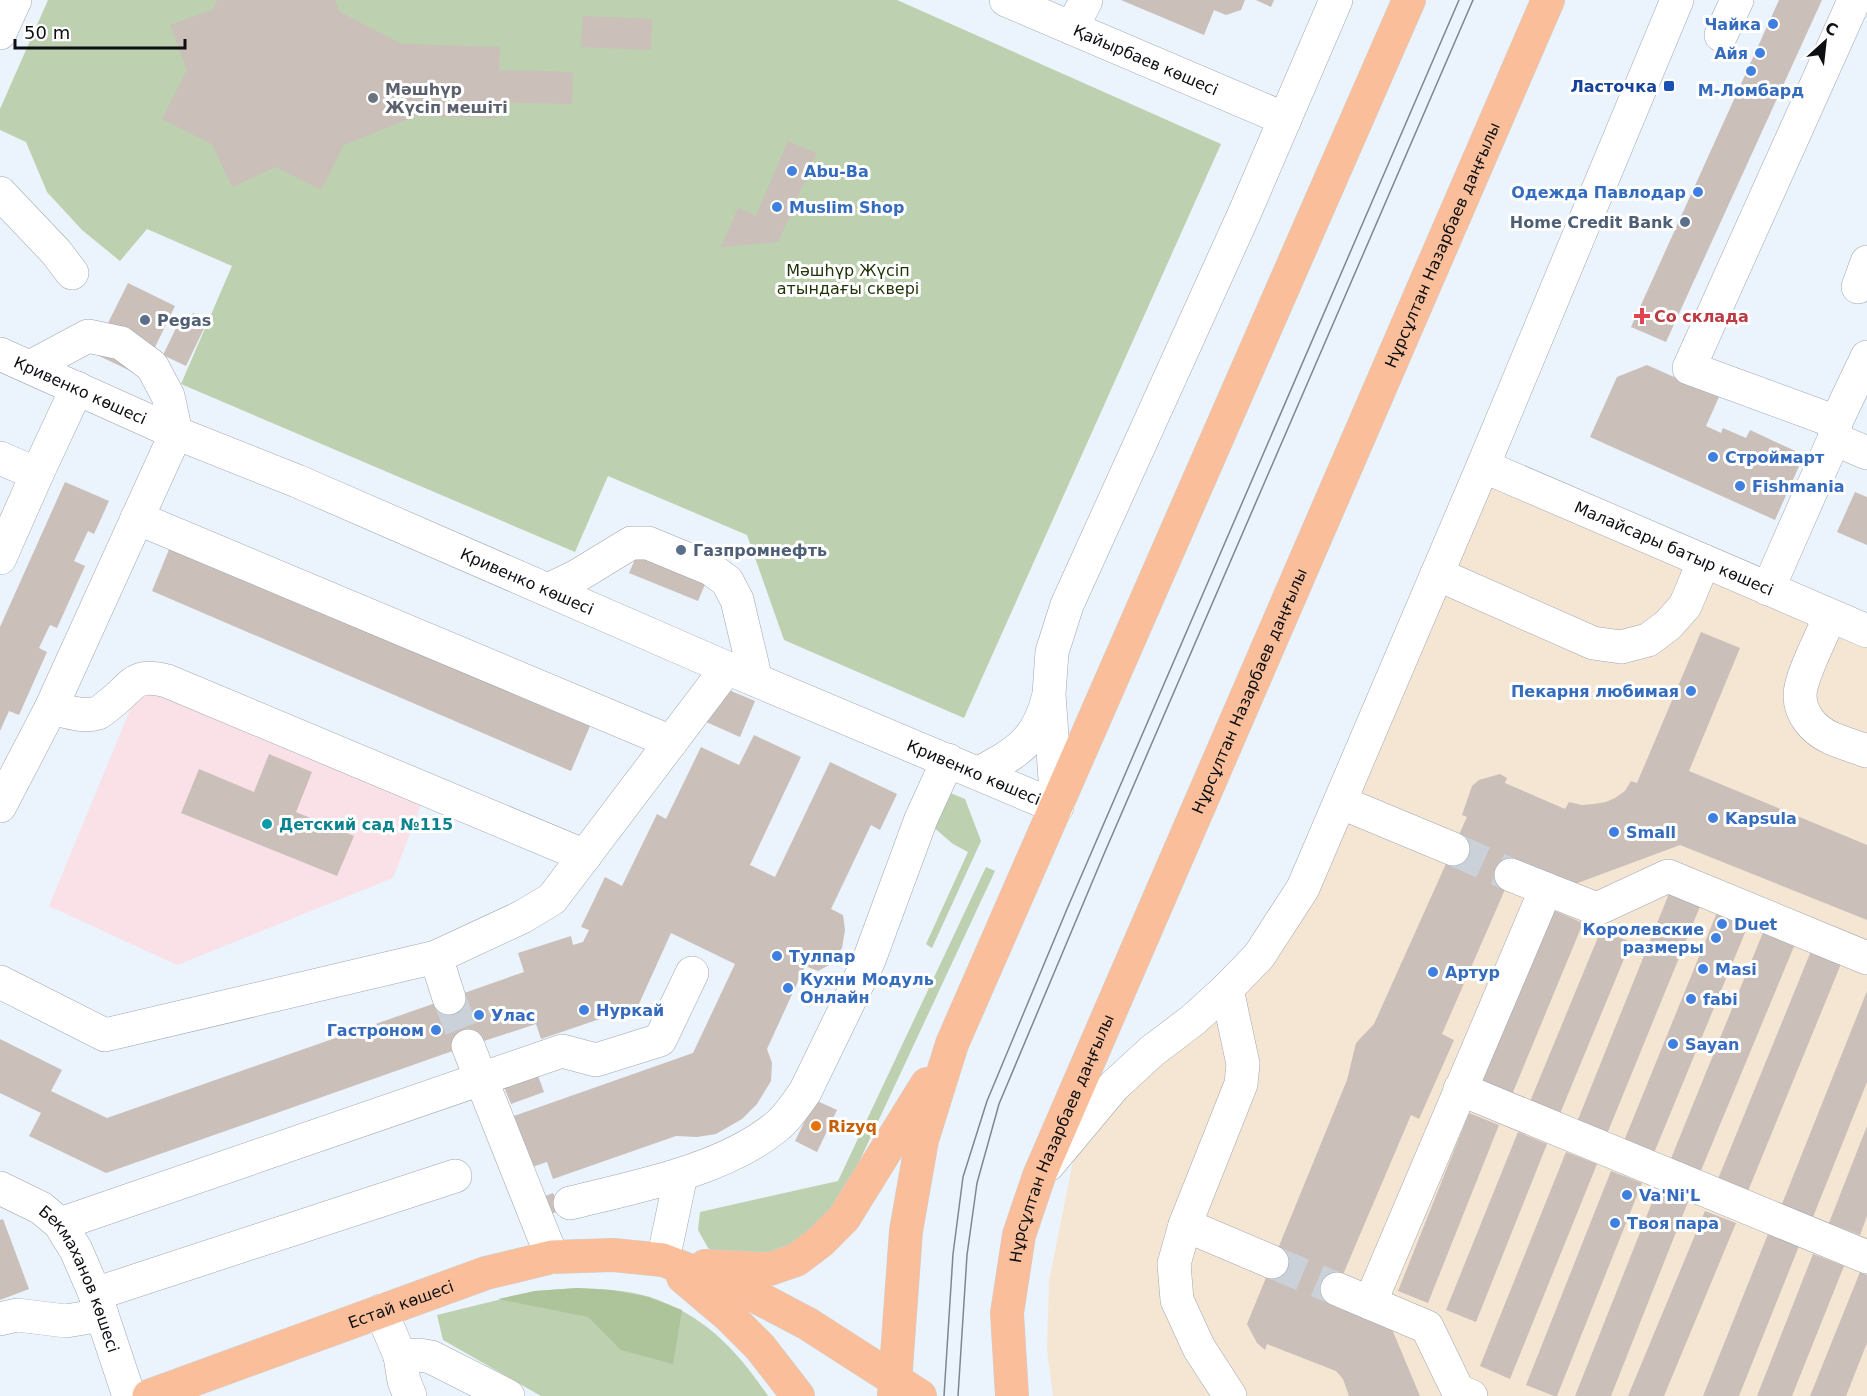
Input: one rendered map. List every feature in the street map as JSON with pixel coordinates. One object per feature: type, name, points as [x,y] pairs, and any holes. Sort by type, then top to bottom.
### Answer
[{"type":"main road","points":[[903,1390],[906,1231],[922,1140],[952,1044],[1409,0]]},
{"type":"main road","name":"Нұрсұлтан Назарбаев даңғылы","points":[[1012,1396],[1007,1313],[1019,1235],[1039,1176],[1548,0]]},
{"type":"main road","points":[[663,1260],[715,1268],[770,1269],[796,1260],[820,1242],[844,1218],[952,1044]]},
{"type":"main road","name":"Естай көшесі","points":[[149,1396],[486,1273],[552,1257],[613,1255],[663,1260],[776,1307],[808,1324],[903,1390]]},
{"type":"main road","points":[[663,1260],[760,1347],[798,1396]]},
{"type":"street","points":[[0,33],[15,0]]},
{"type":"street","name":"Қайырбаев көшесі","points":[[1006,0],[1079,14],[1285,119]]},
{"type":"street","points":[[1057,807],[1049,694],[1052,652],[1067,605],[1245,212],[1336,0]]},
{"type":"street","points":[[1039,1176],[1114,1086],[1152,1051],[1193,1020],[1258,956],[1303,888],[1483,466],[1677,0]]},
{"type":"street","points":[[1721,35],[1737,0]]},
{"type":"street","points":[[1858,4],[1689,368],[1835,431],[1867,453]]},
{"type":"street","points":[[0,193],[56,252],[72,273]]},
{"type":"street","points":[[0,806],[51,708],[176,434],[168,396],[152,366],[121,343],[88,336],[30,367]]},
{"type":"street","name":"Кривенко көшесі","points":[[0,354],[176,434],[297,481],[742,674],[1057,807]]},
{"type":"street","points":[[1768,589],[1867,357]]},
{"type":"street","points":[[0,559],[77,388]]},
{"type":"street","points":[[0,458],[37,474]]},
{"type":"street","name":"Малайсары батыр көшесі","points":[[1483,466],[1867,631]]},
{"type":"street","points":[[137,518],[671,742]]},
{"type":"street","points":[[0,982],[105,1035],[436,957],[522,917],[552,898],[671,742],[742,674],[737,600],[727,581],[711,569],[648,543],[631,543],[586,571],[548,590]]},
{"type":"street","points":[[1437,574],[1593,643],[1621,647],[1648,640],[1668,626],[1685,606],[1704,561]]},
{"type":"street","points":[[1830,616],[1803,680],[1800,695],[1803,711],[1811,725],[1830,738],[1867,751]]},
{"type":"street","points":[[51,708],[80,714],[99,712],[137,679],[152,677],[167,681],[585,856]]},
{"type":"street","points":[[979,773],[1014,754],[1022,747],[1036,729],[1044,713],[1049,694]]},
{"type":"street","points":[[570,1203],[681,1175],[734,1153],[777,1126],[793,1109],[805,1092],[869,960],[921,819],[948,760]]},
{"type":"street","points":[[1340,802],[1452,849]]},
{"type":"street","points":[[1511,875],[1598,909],[1668,876],[1867,958]]},
{"type":"street","points":[[1370,1303],[1546,889]]},
{"type":"street","points":[[436,957],[449,998]]},
{"type":"street","points":[[60,1224],[562,1051],[596,1060],[660,1040],[692,973]]},
{"type":"street","points":[[1227,989],[1243,1064],[1241,1084],[1185,1225],[1174,1264],[1177,1300],[1199,1348],[1230,1396]]},
{"type":"street","points":[[468,1046],[552,1257]]},
{"type":"street","points":[[1460,1089],[1867,1257]]},
{"type":"street","points":[[663,1260],[681,1175]]},
{"type":"street","points":[[0,1319],[17,1315],[66,1321],[98,1304],[455,1176]]},
{"type":"street","name":"Бекмаханов көшесі","points":[[0,1188],[41,1208],[60,1224],[76,1250],[98,1304],[129,1396]]},
{"type":"street","points":[[1185,1225],[1272,1262]]},
{"type":"street","points":[[1337,1289],[1427,1327],[1458,1391],[1471,1396]]},
{"type":"street","points":[[381,1311],[400,1356],[404,1381],[410,1396]]},
{"type":"street","points":[[400,1356],[431,1357],[508,1396]]},
{"type":"shaded area","points":[[1497,487],[1867,643],[1867,1396],[1053,1396],[1047,1349],[1049,1281],[1073,1161],[1084,1135],[1264,966],[1488,488]]},
{"type":"shaded area","points":[[140,686],[422,802],[393,878],[177,965],[49,906]]},
{"type":"green space","name":"Мәшһүр Жүсіп атындағы сквері","points":[[48,0],[897,0],[1221,144],[964,718],[784,640],[747,535],[608,476],[575,552],[181,384],[232,266],[147,229],[120,261],[82,230],[47,192],[26,142],[0,130],[0,109]]},
{"type":"green space","points":[[943,790],[965,799],[981,841],[932,948],[926,944],[968,852],[953,844],[932,826]]},
{"type":"green space","points":[[986,867],[995,871],[839,1205],[781,1254],[719,1255],[708,1248],[698,1230],[700,1212],[838,1181]]},
{"type":"green space","points":[[577,1288],[614,1290],[650,1297],[687,1314],[703,1324],[731,1349],[768,1396],[541,1396],[443,1340],[437,1315],[535,1291]]},
{"type":"green space","points":[[577,1288],[611,1290],[648,1297],[682,1310],[673,1364],[621,1350],[588,1317],[498,1299],[535,1291]]},
{"type":"building","name":"Мәшһүр Жүсіп мешіті","points":[[217,0],[335,0],[340,12],[402,44],[500,47],[499,70],[573,72],[572,104],[497,102],[497,118],[415,116],[344,145],[321,190],[276,167],[232,187],[212,144],[162,119],[187,70],[170,25],[214,9]]},
{"type":"building","points":[[1121,0],[1245,0],[1241,10],[1226,15],[1214,10],[1204,35]]},
{"type":"building","points":[[1256,0],[1274,0],[1271,7]]},
{"type":"building","points":[[1779,0],[1822,0],[1666,342],[1631,327]]},
{"type":"building","points":[[583,16],[652,19],[651,50],[581,47]]},
{"type":"building","points":[[788,141],[817,153],[778,242],[721,247],[738,208],[756,216]]},
{"type":"building","points":[[128,283],[175,306],[141,376],[93,353]]},
{"type":"building","points":[[193,313],[208,320],[186,366],[163,355],[178,324],[186,328]]},
{"type":"building","points":[[1647,365],[1719,397],[1706,426],[1721,433],[1723,428],[1746,438],[1750,430],[1804,455],[1775,520],[1590,437],[1617,377]]},
{"type":"building","points":[[65,482],[109,501],[94,534],[88,531],[74,561],[85,566],[57,628],[50,625],[39,648],[47,652],[19,715],[9,711],[0,731],[0,627]]},
{"type":"building","points":[[1855,492],[1867,497],[1867,545],[1837,532]]},
{"type":"building","points":[[641,546],[709,575],[698,601],[629,573]]},
{"type":"building","points":[[170,547],[590,726],[571,771],[152,591]]},
{"type":"building","name":"Артур","points":[[1701,632],[1740,648],[1689,771],[1867,845],[1867,920],[1680,845],[1575,884],[1517,862],[1442,1034],[1454,1040],[1419,1119],[1411,1115],[1333,1298],[1391,1327],[1420,1396],[1349,1396],[1343,1379],[1336,1371],[1267,1344],[1265,1350],[1257,1343],[1247,1324],[1347,1080],[1356,1043],[1374,1024],[1467,817],[1462,815],[1472,786],[1479,780],[1500,774],[1507,778],[1505,783],[1565,809],[1569,802],[1582,805],[1594,804],[1615,798],[1625,791],[1631,781],[1637,783]]},
{"type":"building","points":[[719,686],[755,701],[740,737],[704,721]]},
{"type":"building","points":[[754,735],[801,757],[750,865],[775,877],[830,762],[897,794],[880,830],[871,825],[831,909],[843,915],[845,930],[842,948],[831,964],[818,971],[805,966],[767,1049],[772,1063],[771,1081],[757,1104],[742,1119],[716,1134],[697,1137],[676,1136],[553,1179],[547,1162],[529,1168],[511,1117],[693,1053],[735,964],[671,933],[638,1006],[541,1039],[536,1024],[106,1173],[29,1136],[41,1113],[0,1093],[0,1039],[62,1070],[51,1091],[107,1118],[524,972],[518,953],[571,936],[573,945],[583,942],[589,930],[581,927],[605,877],[622,886],[657,814],[666,819],[701,747],[739,765]]},
{"type":"building","name":"Детский сад №115","points":[[269,754],[312,772],[296,812],[354,836],[337,876],[181,813],[199,769],[254,792]]},
{"type":"building","points":[[1670,891],[1701,904],[1607,1134],[1577,1122]]},
{"type":"building","points":[[1553,910],[1583,923],[1511,1097],[1481,1085]]},
{"type":"building","points":[[1718,910],[1749,923],[1654,1153],[1624,1141]]},
{"type":"building","points":[[1601,930],[1631,942],[1559,1116],[1529,1104]]},
{"type":"building","points":[[1764,930],[1795,944],[1700,1173],[1670,1161]]},
{"type":"building","points":[[1811,951],[1841,964],[1748,1191],[1718,1179]]},
{"type":"building","points":[[1867,991],[1867,1082],[1813,1217],[1782,1204]]},
{"type":"building","points":[[536,1070],[544,1092],[511,1104],[502,1082]]},
{"type":"building","name":"Rizyq","points":[[815,1100],[837,1110],[817,1152],[795,1141]]},
{"type":"building","points":[[1469,1113],[1499,1125],[1428,1303],[1398,1291]]},
{"type":"building","points":[[1867,1126],[1867,1216],[1860,1235],[1829,1223]]},
{"type":"building","points":[[1518,1132],[1547,1144],[1476,1322],[1446,1310]]},
{"type":"building","points":[[1566,1152],[1597,1164],[1510,1379],[1480,1366]]},
{"type":"building","points":[[1611,1171],[1642,1183],[1557,1396],[1554,1396],[1526,1385]]},
{"type":"building","points":[[1657,1190],[1688,1202],[1611,1396],[1575,1396]]},
{"type":"building","points":[[553,1193],[561,1210],[551,1214],[543,1197]]},
{"type":"building","points":[[1705,1211],[1736,1223],[1664,1396],[1628,1396]]},
{"type":"building","points":[[3,1219],[29,1289],[0,1300],[0,1220]]},
{"type":"building","points":[[1768,1234],[1799,1246],[1739,1396],[1703,1396]]},
{"type":"building","points":[[1813,1254],[1844,1266],[1792,1396],[1757,1396]]},
{"type":"building","points":[[1860,1272],[1867,1275],[1867,1343],[1846,1396],[1810,1396]]},
{"type":"tunnel","points":[[1453,849],[1511,875]]},
{"type":"tunnel","points":[[449,998],[468,1046]]},
{"type":"tunnel","points":[[1272,1262],[1337,1289]]},
{"type":"tram line","points":[[944,1396],[953,1254],[963,1177],[987,1101],[1067,909],[1459,0]]},
{"type":"tram line","points":[[958,1396],[967,1255],[977,1183],[999,1104],[1104,854],[1473,0]]},
{"type":"place","name":"Чайка","points":[[1773,24]]},
{"type":"place","name":"Айя","points":[[1760,53]]},
{"type":"place","name":"М-Ломбард","points":[[1751,71]]},
{"type":"place","name":"Ласточка","points":[[1669,86]]},
{"type":"place","name":"Мәшһүр Жүсіп мешіті","points":[[373,98]]},
{"type":"place","name":"Abu-Ba","points":[[792,171]]},
{"type":"place","name":"Одежда Павлодар","points":[[1698,192]]},
{"type":"place","name":"Muslim Shop","points":[[777,207]]},
{"type":"place","name":"Home Credit Bank","points":[[1685,222]]},
{"type":"place","name":"Со склада","points":[[1642,316]]},
{"type":"place","name":"Pegas","points":[[145,320]]},
{"type":"place","name":"Строймарт","points":[[1713,457]]},
{"type":"place","name":"Fishmania","points":[[1740,486]]},
{"type":"place","name":"Газпромнефть","points":[[681,550]]},
{"type":"place","name":"Пекарня любимая","points":[[1691,691]]},
{"type":"place","name":"Kapsula","points":[[1713,818]]},
{"type":"place","name":"Детский сад №115","points":[[267,824]]},
{"type":"place","name":"Small","points":[[1614,832]]},
{"type":"place","name":"Duet","points":[[1722,924]]},
{"type":"place","name":"Королевские размеры","points":[[1716,938]]},
{"type":"place","name":"Тулпар","points":[[777,956]]},
{"type":"place","name":"Masi","points":[[1703,969]]},
{"type":"place","name":"Артур","points":[[1433,972]]},
{"type":"place","name":"Кухни Модуль Онлайн","points":[[788,988]]},
{"type":"place","name":"fabi","points":[[1691,999]]},
{"type":"place","name":"Нуркай","points":[[584,1010]]},
{"type":"place","name":"Улас","points":[[479,1015]]},
{"type":"place","name":"Гастроном","points":[[436,1030]]},
{"type":"place","name":"Sayan","points":[[1673,1044]]},
{"type":"place","name":"Rizyq","points":[[816,1126]]},
{"type":"place","name":"Va'Ni'L","points":[[1627,1195]]},
{"type":"place","name":"Твоя пара","points":[[1615,1223]]}]
